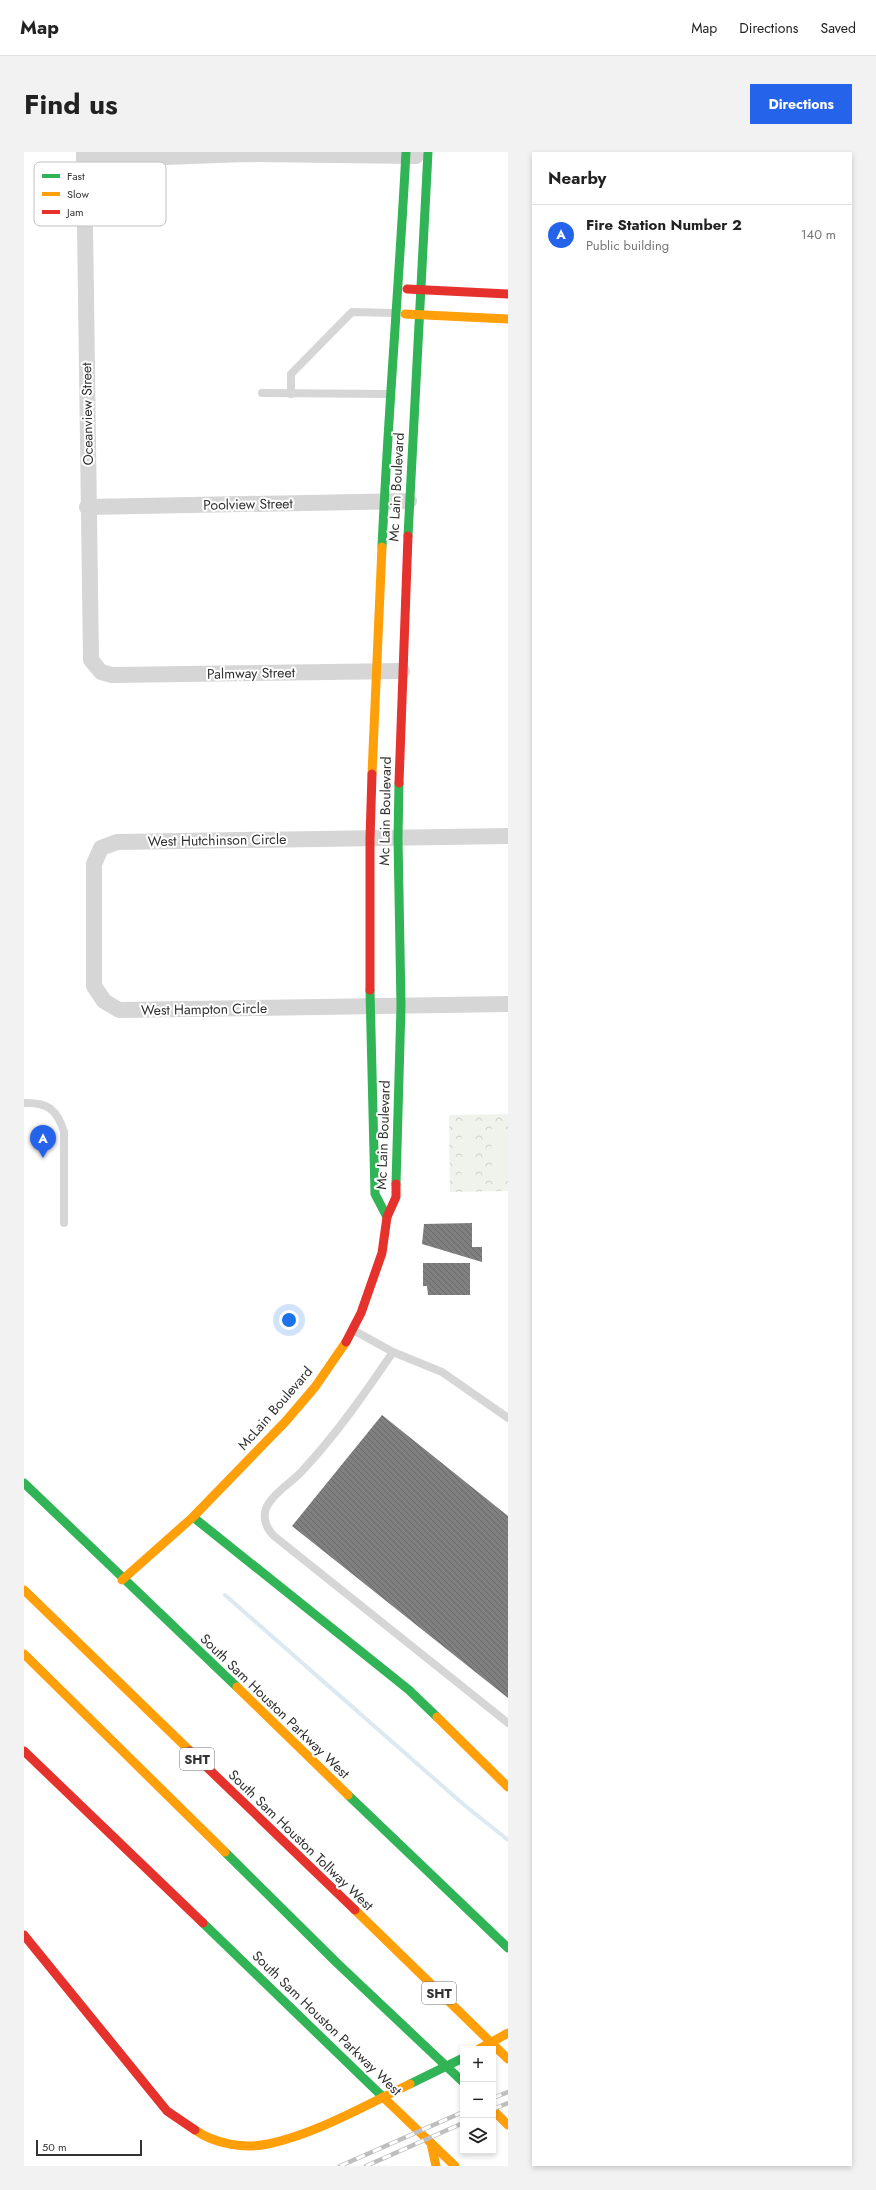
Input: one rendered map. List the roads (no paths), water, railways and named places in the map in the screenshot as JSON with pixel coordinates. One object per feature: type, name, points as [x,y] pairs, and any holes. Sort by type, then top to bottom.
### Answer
[{"type":"main road","name":"Mc Lain Boulevard","points":[[387,1217],[375,1194],[370,1006],[370,838],[383,502],[406,154]]},
{"type":"main road","name":"Mc Lain Boulevard","points":[[387,1217],[396,1196],[398,1124],[401,1006],[398,838],[402,672],[409,501],[408,394],[420,315],[428,154]]},
{"type":"main road","points":[[398,289],[508,294]]},
{"type":"main road","points":[[396,313],[508,319]]},
{"type":"main road","points":[[389,394],[408,394]]},
{"type":"main road","points":[[373,1125],[398,1124]]},
{"type":"main road","name":"McLain Boulevard","points":[[122,1580],[194,1517],[286,1421],[315,1387],[344,1346],[374,1280],[382,1253],[387,1217]]},
{"type":"main road","name":"South Sam Houston Parkway West","points":[[24,1483],[122,1580],[508,1948]]},
{"type":"main road","points":[[194,1517],[409,1690],[508,1787]]},
{"type":"main road","name":"South Sam Houston Tollway West","points":[[24,1590],[508,2059]]},
{"type":"main road","points":[[24,1654],[337,1963],[460,2079]]},
{"type":"main road","name":"South Sam Houston Parkway West","points":[[24,1751],[455,2166]]},
{"type":"main road","points":[[24,1935],[168,2111],[202,2135],[233,2145],[267,2144],[313,2129],[439,2071],[460,2060]]},
{"type":"main road","points":[[484,2046],[508,2033]]},
{"type":"main road","points":[[496,2113],[508,2125]]},
{"type":"main road","points":[[431,2143],[436,2166]]},
{"type":"street","points":[[84,156],[245,153],[428,154]]},
{"type":"street","name":"Oceanview Street","points":[[85,226],[89,656],[93,664],[101,672]]},
{"type":"street","name":"Poolview Street","points":[[88,507],[409,501]]},
{"type":"street","name":"Palmway Street","points":[[101,672],[112,675],[402,672]]},
{"type":"street","name":"West Hutchinson Circle","points":[[95,911],[94,864],[101,848],[117,842],[508,836]]},
{"type":"street","name":"West Hampton Circle","points":[[95,911],[94,986],[104,1001],[119,1010],[508,1004]]},
{"type":"lane","points":[[291,394],[291,374],[352,312],[396,313]]},
{"type":"lane","points":[[262,393],[389,394]]},
{"type":"lane","points":[[24,1103],[43,1104],[56,1114],[61,1122],[64,1132],[64,1223]]},
{"type":"lane","points":[[352,1330],[393,1352],[442,1372],[508,1418]]},
{"type":"lane","points":[[393,1352],[348,1419],[303,1471],[268,1503],[264,1516],[266,1528],[274,1536],[508,1723]]},
{"type":"waterway","points":[[225,1595],[463,1804],[508,1840]]},
{"type":"railway","points":[[496,2097],[508,2092]]},
{"type":"railway","points":[[496,2108],[508,2103]]},
{"type":"railway","points":[[340,2166],[460,2113]]},
{"type":"railway","points":[[366,2166],[460,2124]]},
{"type":"place","name":"Fire Station Number 2","points":[[43,1158]]}]
